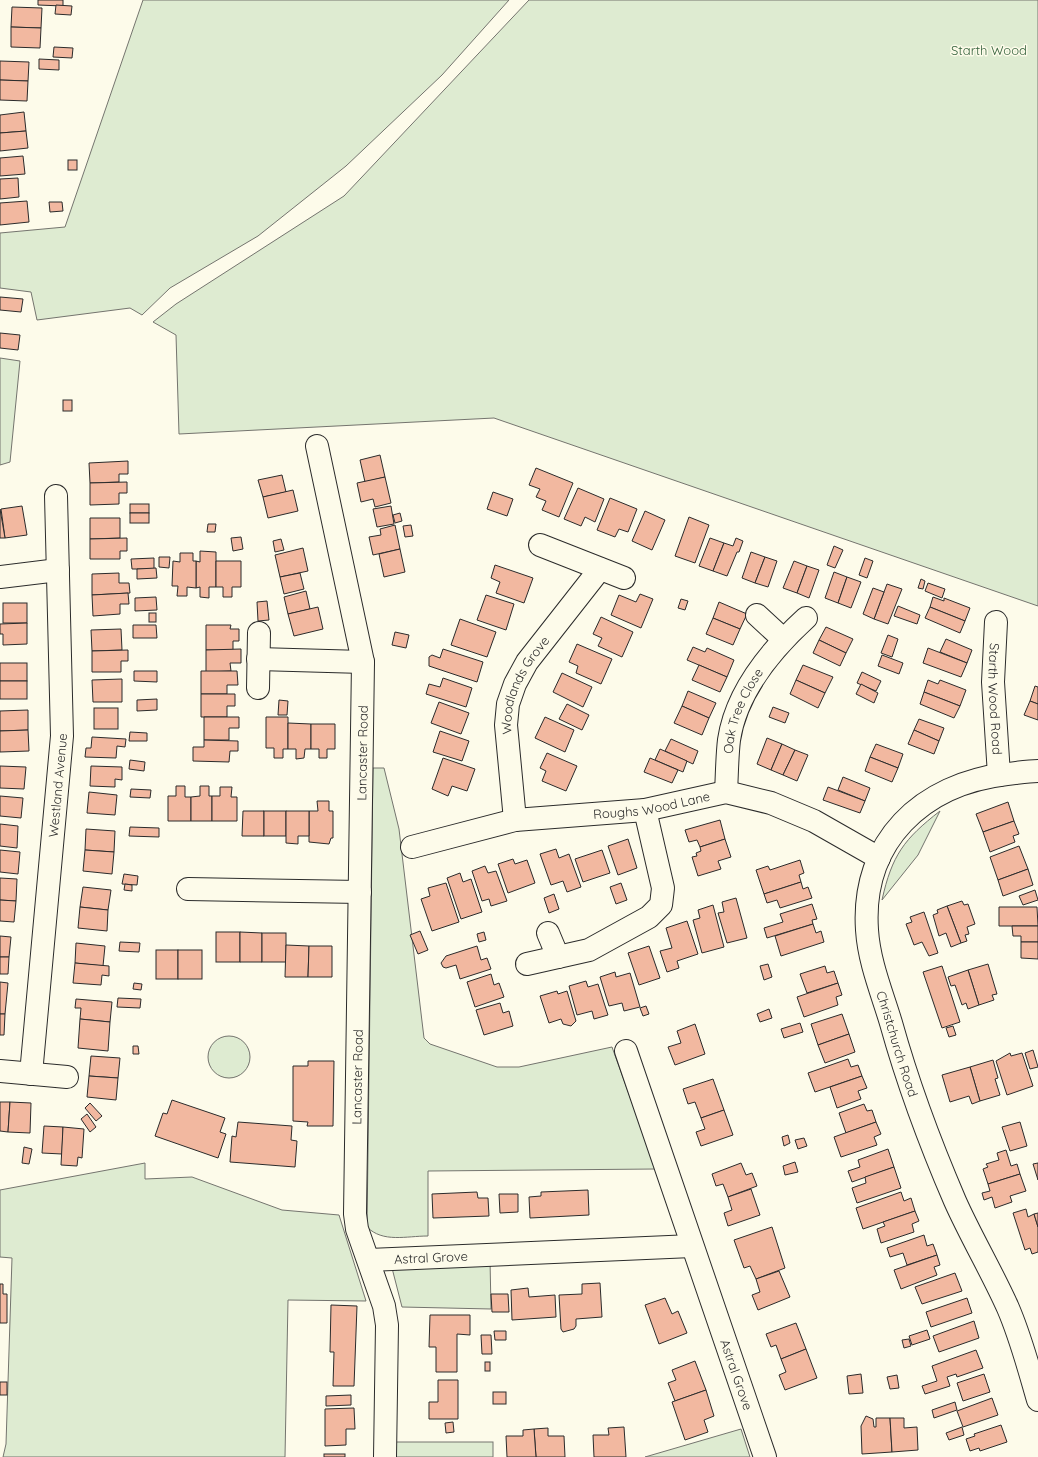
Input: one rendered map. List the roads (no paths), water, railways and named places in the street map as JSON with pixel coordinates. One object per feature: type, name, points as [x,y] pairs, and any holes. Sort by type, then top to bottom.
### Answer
[{"type":"street","name":"Lancaster Road","points":[[317,446],[363,662],[355,1214],[357,1229],[369,1260]]},
{"type":"street","name":"Westland Avenue","points":[[32,1074],[62,736],[56,496]]},
{"type":"street","points":[[540,545],[624,578]]},
{"type":"street","name":"Woodlands Grove","points":[[515,820],[506,725],[508,704],[527,662],[600,569]]},
{"type":"street","points":[[0,577],[58,570]]},
{"type":"street","points":[[757,615],[783,639]]},
{"type":"street","name":"Oak Tree Close","points":[[726,792],[729,739],[736,713],[748,689],[783,639],[806,618]]},
{"type":"street","name":"Starth Wood Road","points":[[996,622],[993,682],[999,775]]},
{"type":"street","points":[[258,688],[259,633]]},
{"type":"street","points":[[258,659],[363,662]]},
{"type":"street","name":"Christchurch Road","points":[[1037,775],[999,775],[971,780],[947,790],[925,802],[906,818],[894,832],[879,858],[870,881],[866,909],[870,956],[899,1052],[955,1201],[1010,1313],[1018,1333],[1038,1400]]},
{"type":"street","name":"Roughs Wood Lane","points":[[412,847],[515,820],[645,810],[726,792],[771,803],[814,821],[879,858]]},
{"type":"street","points":[[527,964],[589,950],[649,917],[661,905],[663,888],[645,810]]},
{"type":"street","points":[[188,889],[360,892]]},
{"type":"street","points":[[548,933],[558,957]]},
{"type":"street","name":"Astral Grove","points":[[626,1052],[765,1457]]},
{"type":"street","points":[[0,1071],[67,1077]]},
{"type":"street","name":"Astral Grove","points":[[369,1260],[692,1246]]},
{"type":"street","points":[[369,1260],[384,1306],[387,1325],[385,1457]]},
{"type":"park label","name":"Starth Wood","points":[[989,50]]}]
